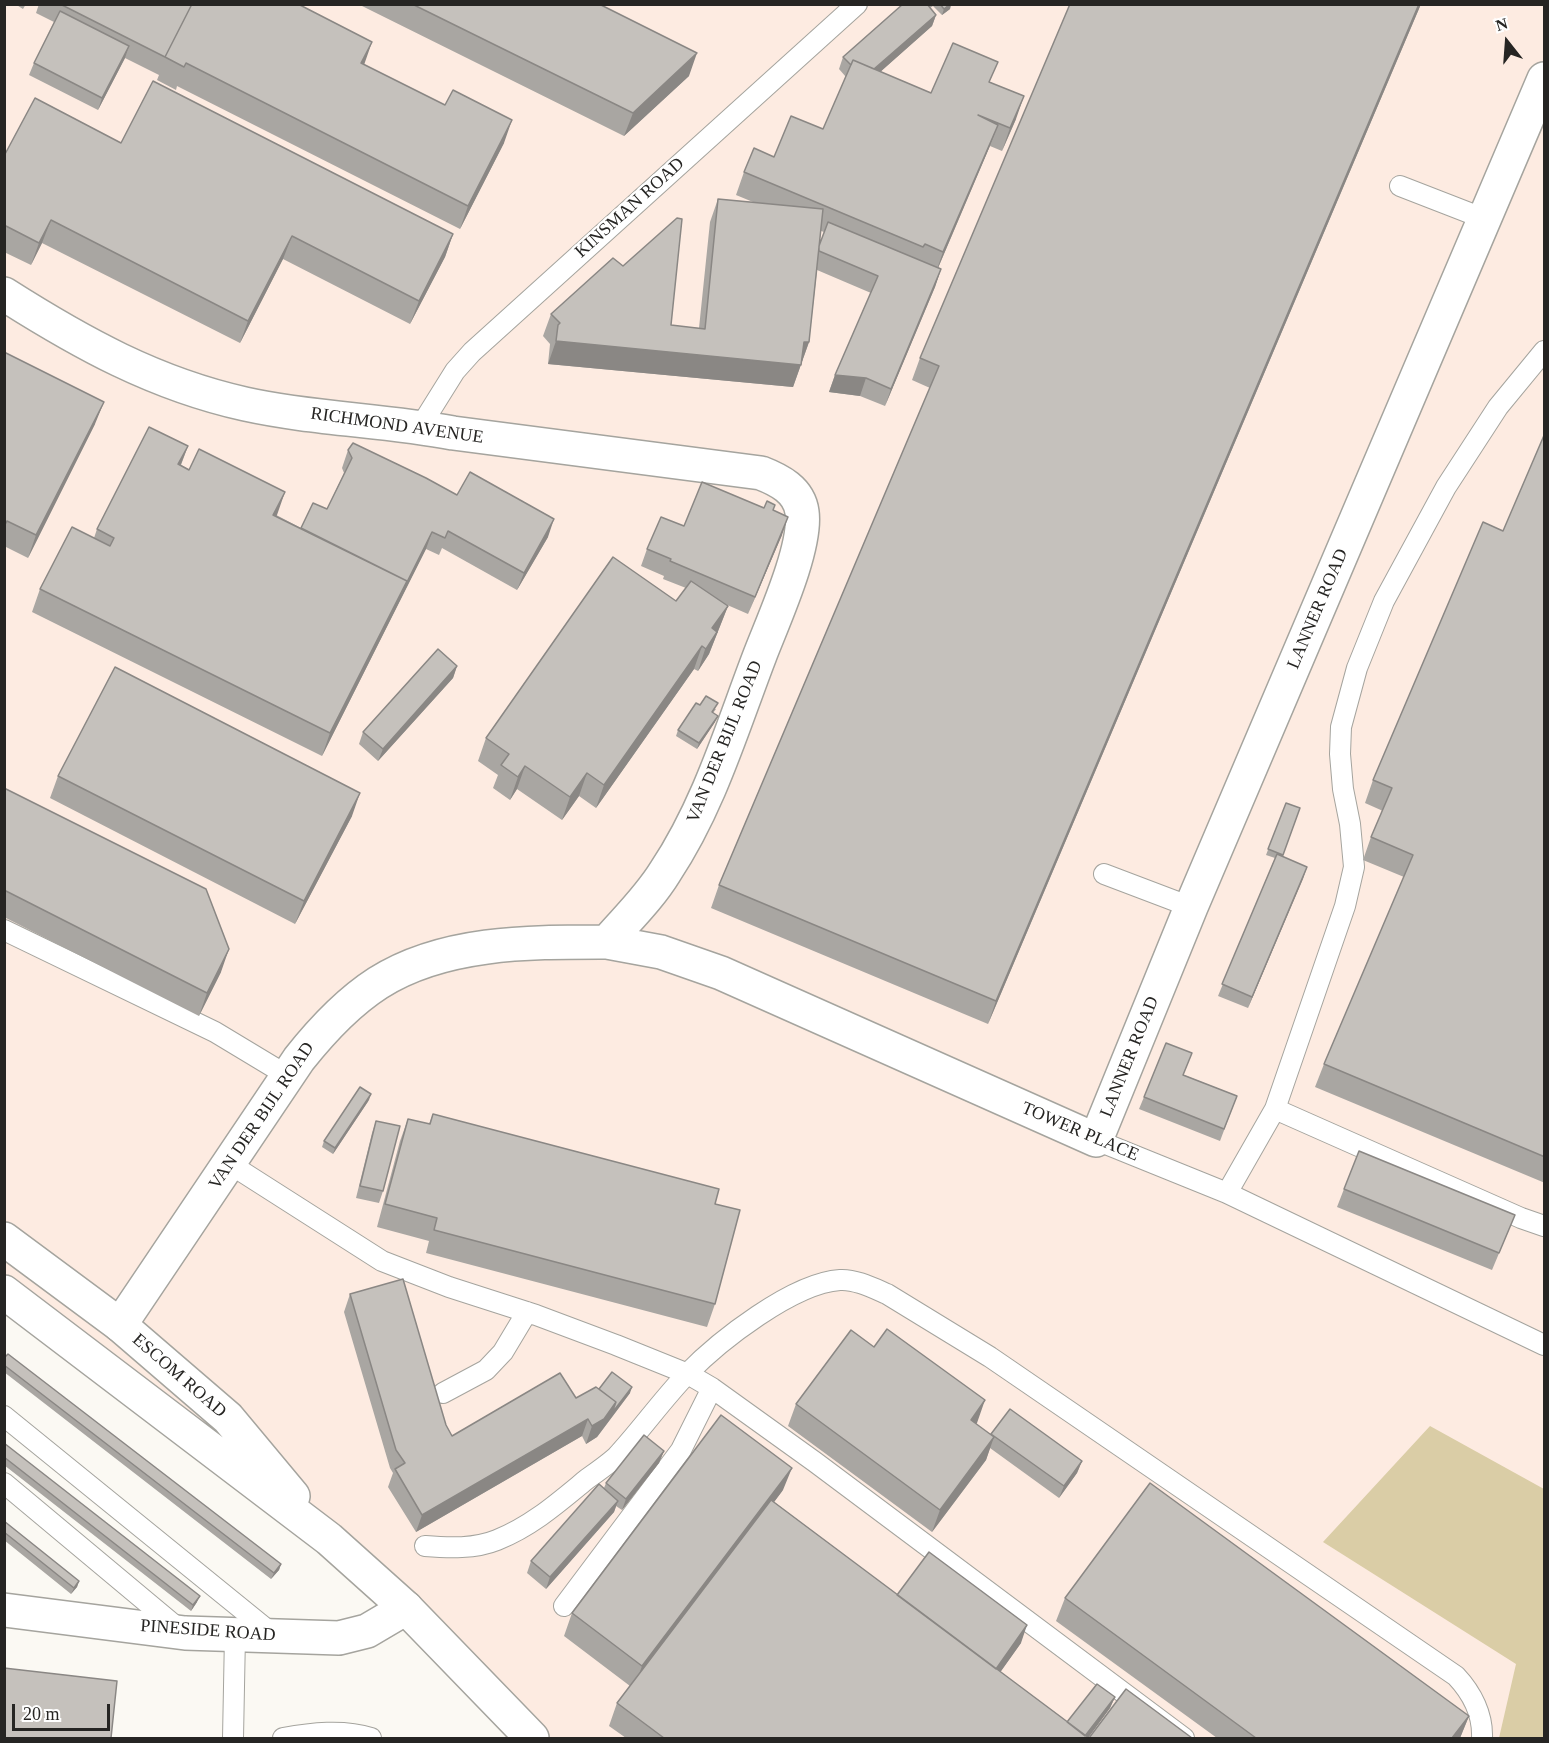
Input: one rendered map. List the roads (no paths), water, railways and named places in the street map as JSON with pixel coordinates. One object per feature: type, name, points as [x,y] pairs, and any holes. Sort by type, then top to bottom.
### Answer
[{"type":"street","name":"LANNER ROAD","points":[[1096,1140],[1191,907],[1545,80]]},
{"type":"street","name":"RICHMOND AVENUE","points":[[4,294],[87,345],[164,380],[244,404],[761,473],[785,485],[793,492],[800,504]]},
{"type":"street","name":"VAN DER BIJL ROAD","points":[[120,1325],[288,1076],[321,1031],[356,999],[401,971],[445,955],[536,944],[607,942],[648,897],[702,807],[787,585],[799,541],[802,520],[800,504]]},
{"type":"street","name":"TOWER PLACE","points":[[607,942],[660,952],[721,973],[1096,1140]]},
{"type":"street","name":"ESCOM ROAD","points":[[4,1239],[120,1325],[228,1418],[329,1539]]},
{"type":"street","name":"ESCOM ROAD","points":[[4,1292],[329,1539],[406,1608],[532,1738]]},
{"type":"street","name":"PINESIDE ROAD","points":[[4,1610],[185,1633],[339,1638],[381,1625],[406,1608]]},
{"type":"lane","name":"KINSMAN ROAD","points":[[420,427],[455,371],[472,352],[856,4]]},
{"type":"lane","points":[[1400,186],[1485,219]]},
{"type":"lane","points":[[1227,1193],[1275,1109],[1345,906],[1354,867],[1350,824],[1343,789],[1340,754],[1341,727],[1357,668],[1384,601],[1446,487],[1498,406],[1545,351]]},
{"type":"lane","points":[[1104,874],[1191,907]]},
{"type":"lane","points":[[4,930],[215,1032],[288,1076]]},
{"type":"lane","points":[[1275,1109],[1521,1218],[1545,1226]]},
{"type":"lane","name":"TOWER PLACE","points":[[1096,1140],[1227,1193],[1545,1346]]},
{"type":"lane","points":[[230,1164],[382,1261],[449,1287],[526,1312],[688,1374],[712,1388],[1185,1738]]},
{"type":"lane","points":[[425,1546],[468,1547],[496,1540],[528,1524],[561,1502],[613,1459],[688,1374],[745,1324],[787,1298],[819,1284],[841,1280],[869,1286],[887,1294],[990,1357],[1456,1676],[1475,1703],[1482,1738]]},
{"type":"lane","points":[[443,1393],[486,1370],[503,1352],[526,1312]]},
{"type":"lane","points":[[564,1606],[681,1450],[712,1388]]},
{"type":"lane","points":[[4,1416],[274,1636]]},
{"type":"lane","points":[[4,1484],[185,1633]]},
{"type":"lane","points":[[233,1738],[235,1635]]},
{"type":"lane","points":[[283,1738],[334,1732],[371,1738]]}]
